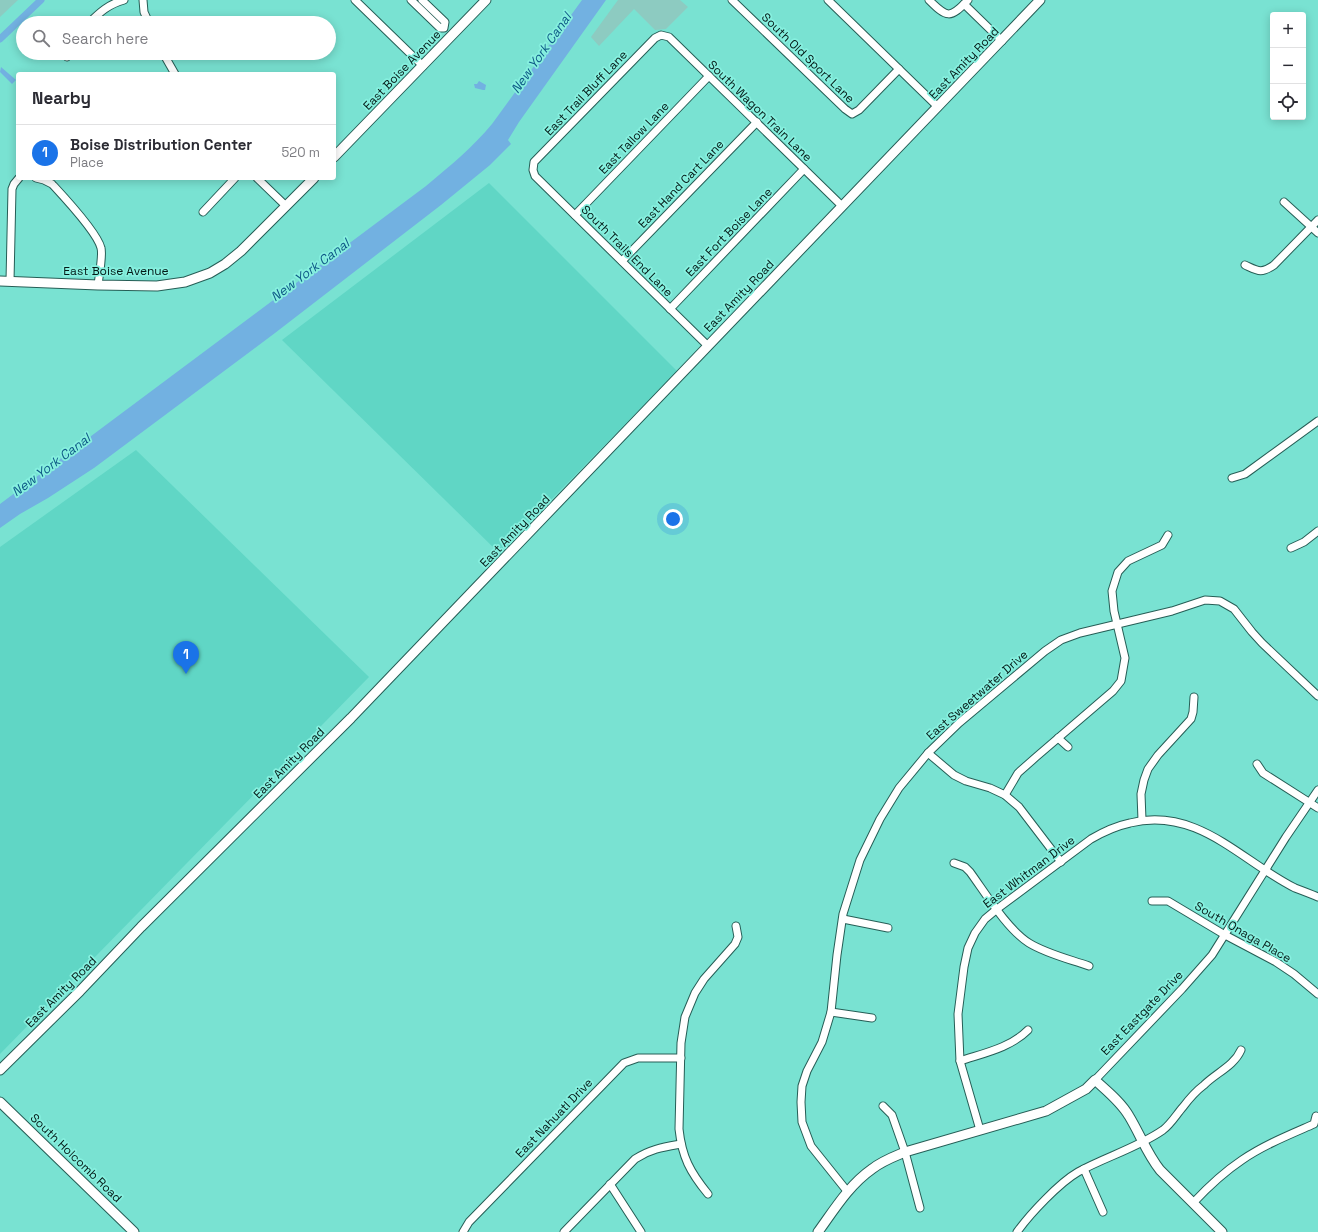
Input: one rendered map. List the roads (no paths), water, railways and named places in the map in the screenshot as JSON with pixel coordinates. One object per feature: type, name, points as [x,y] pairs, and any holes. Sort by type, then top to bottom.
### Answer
[{"type":"street","points":[[96,16],[114,2],[124,0]]},
{"type":"street","points":[[143,0],[146,16]]},
{"type":"street","points":[[355,0],[422,66]]},
{"type":"street","points":[[422,0],[445,22],[444,28]]},
{"type":"street","name":"East Boise Avenue","points":[[336,155],[486,0]]},
{"type":"street","name":"South Old Sport Lane","points":[[732,0],[852,114],[859,110],[899,68]]},
{"type":"street","points":[[828,0],[938,107]]},
{"type":"street","points":[[929,0],[941,11],[948,14],[958,11],[966,2],[1002,41]]},
{"type":"street","name":"East Amity Road","points":[[0,1070],[351,718],[1040,0]]},
{"type":"street","points":[[407,1],[440,28],[444,28],[452,35]]},
{"type":"street","name":"South Wagon Train Lane","points":[[661,35],[669,37],[842,206]]},
{"type":"street","name":"East Trail Bluff Lane","points":[[533,170],[534,162],[655,38],[661,35]]},
{"type":"street","points":[[167,60],[173,72]]},
{"type":"street","name":"East Tallow Lane","points":[[575,215],[709,76]]},
{"type":"street","name":"East Hand Cart Lane","points":[[622,261],[756,122]]},
{"type":"street","name":"East Fort Boise Lane","points":[[670,309],[804,169]]},
{"type":"street","name":"South Trails End Lane","points":[[533,170],[535,176],[708,346]]},
{"type":"street","points":[[5,281],[12,189],[17,180]]},
{"type":"street","points":[[41,180],[52,184],[97,238],[102,248],[98,285]]},
{"type":"street","points":[[202,212],[233,180]]},
{"type":"street","points":[[260,180],[286,206]]},
{"type":"street","name":"East Boise Avenue","points":[[5,281],[157,286],[185,282],[210,273],[225,264],[241,251],[312,180]]},
{"type":"street","points":[[1284,202],[1318,233]]},
{"type":"street","points":[[1245,265],[1259,271],[1267,270],[1274,265],[1318,220]]},
{"type":"street","points":[[1232,478],[1245,474],[1318,421]]},
{"type":"street","points":[[1291,548],[1304,542],[1318,531]]},
{"type":"street","points":[[1005,795],[1018,773],[1113,691],[1121,681],[1125,658],[1114,611],[1112,591],[1118,572],[1128,561],[1162,545],[1168,535]]},
{"type":"street","name":"East Sweetwater Drive","points":[[847,1191],[812,1146],[802,1122],[802,1086],[807,1071],[822,1042],[831,1012],[837,955],[843,919],[846,904],[860,860],[880,819],[899,788],[928,753],[959,723],[1044,650],[1062,640],[1074,635],[1205,600],[1220,601],[1234,609],[1262,643],[1318,696]]},
{"type":"street","points":[[1142,820],[1141,794],[1148,769],[1158,755],[1191,720],[1194,712],[1194,697]]},
{"type":"street","points":[[1058,738],[1068,747]]},
{"type":"street","points":[[928,753],[954,775],[966,782],[990,788],[1005,795],[1019,807],[1061,862]]},
{"type":"street","points":[[1257,764],[1263,773],[1318,808]]},
{"type":"street","name":"East Eastgate Drive","points":[[818,1232],[847,1191],[871,1169],[886,1160],[905,1152],[1046,1111],[1086,1089],[1182,989],[1212,955],[1265,869],[1318,790]]},
{"type":"street","name":"East Whitman Drive","points":[[980,1130],[960,1061],[958,1014],[968,948],[975,933],[985,919],[997,908],[1100,834],[1121,825],[1142,820],[1167,820],[1191,826],[1211,835],[1295,887],[1318,897]]},
{"type":"street","points":[[954,863],[965,867],[970,872],[997,908],[1017,932],[1028,942],[1089,966]]},
{"type":"street","name":"South Onaga Place","points":[[1152,901],[1168,901],[1225,935],[1276,962],[1294,974],[1318,994]]},
{"type":"street","points":[[843,919],[888,928]]},
{"type":"street","points":[[708,1194],[696,1179],[686,1160],[681,1144],[679,1129],[682,1030],[691,1001],[704,979],[735,944],[738,937],[736,926]]},
{"type":"street","points":[[831,1012],[872,1018]]},
{"type":"street","points":[[960,1061],[1012,1043],[1028,1030]]},
{"type":"street","points":[[1017,1232],[1058,1187],[1070,1177],[1164,1129],[1198,1090],[1238,1057],[1241,1050]]},
{"type":"street","name":"East Nahuatl Drive","points":[[463,1232],[464,1228],[474,1216],[624,1063],[638,1058],[680,1058]]},
{"type":"street","points":[[1095,1080],[1121,1104],[1129,1115],[1154,1162],[1160,1170],[1222,1232]]},
{"type":"street","name":"South Holcomb Road","points":[[0,1102],[134,1232]]},
{"type":"street","points":[[883,1106],[892,1115],[905,1152],[920,1208]]},
{"type":"street","points":[[1193,1203],[1217,1180],[1243,1160],[1257,1151],[1314,1124],[1316,1116]]},
{"type":"street","points":[[564,1232],[630,1164],[642,1155],[656,1148],[681,1144]]},
{"type":"street","points":[[1084,1169],[1103,1212]]},
{"type":"street","points":[[610,1184],[641,1232]]},
{"type":"waterway","points":[[24,16],[41,0]]},
{"type":"waterway","points":[[0,39],[16,24]]},
{"type":"place","name":"Boise Distribution Center","points":[[186,674]]},
{"type":"water label","name":"New York Canal","points":[[541,53]]},
{"type":"water label","name":"New York Canal","points":[[310,270]]},
{"type":"water label","name":"New York Canal","points":[[51,465]]}]
